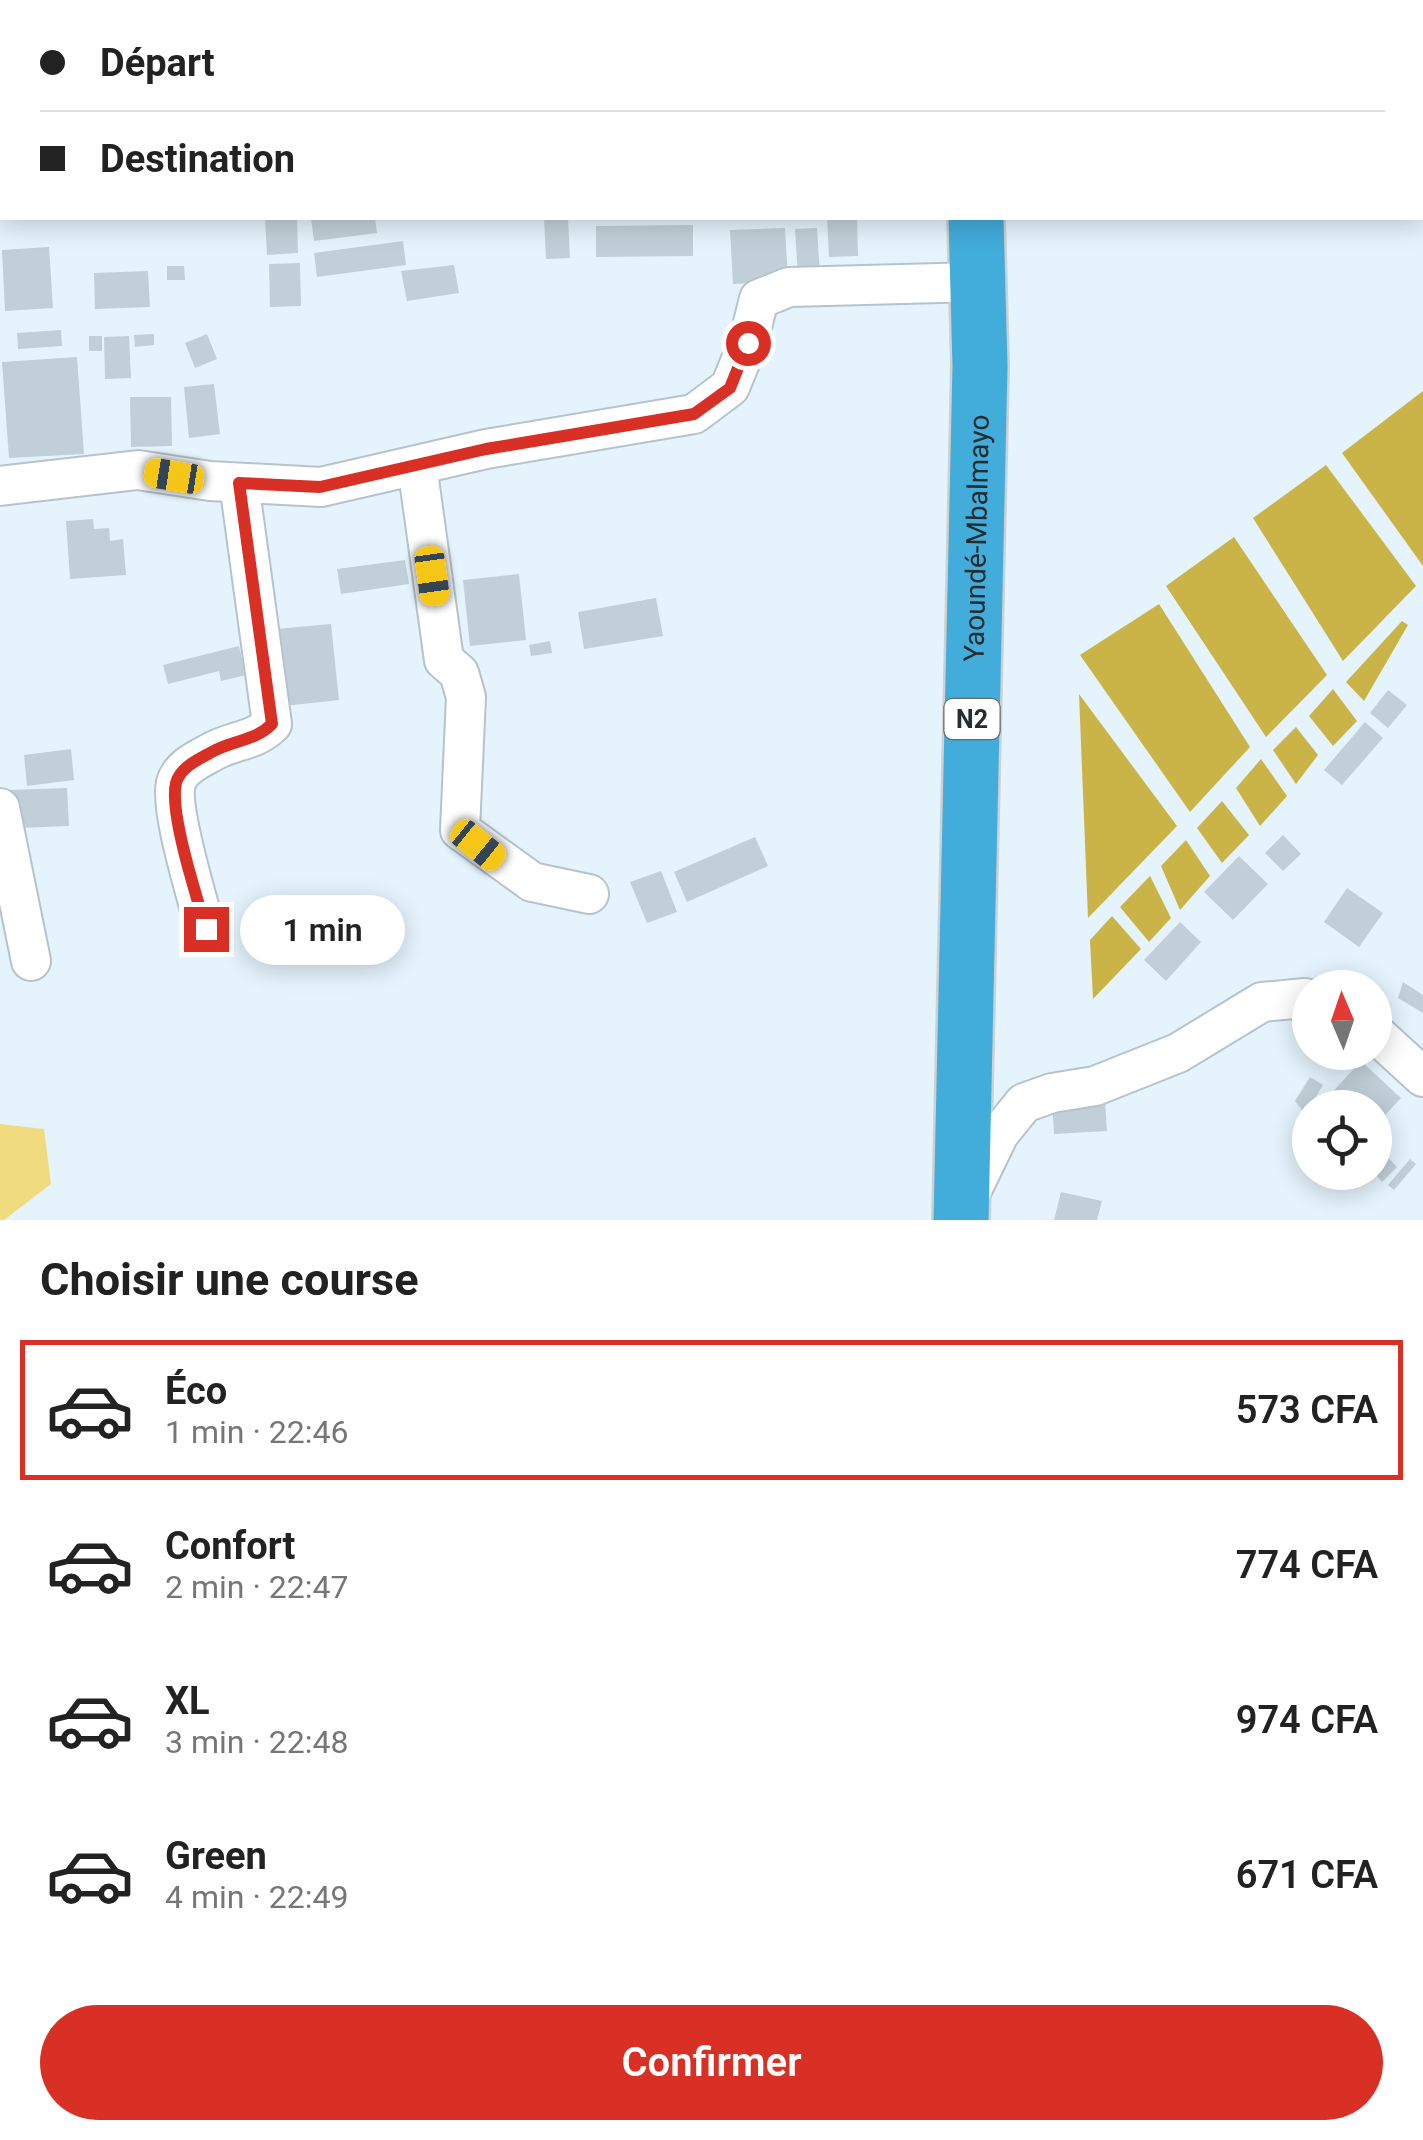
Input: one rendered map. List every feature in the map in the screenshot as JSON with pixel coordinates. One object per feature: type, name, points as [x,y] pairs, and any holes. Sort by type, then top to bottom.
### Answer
[{"type":"highway","name":"Yaoundé-Mbalmayo","points":[[961,1217],[980,366],[976,220]]},
{"type":"street","points":[[0,486],[138,470],[239,483],[320,487],[486,449],[694,414],[730,388],[748,343],[759,299],[788,287],[978,282]]},
{"type":"street","points":[[417,465],[444,660],[459,673],[466,697],[460,830],[532,882],[589,894]]},
{"type":"street","points":[[206,929],[178,822],[176,784],[185,768],[221,746],[260,736],[272,724],[239,483]]},
{"type":"street","points":[[0,808],[31,961]]},
{"type":"street","points":[[961,1217],[998,1134],[1024,1104],[1052,1093],[1095,1086],[1178,1053],[1262,1002],[1292,999]]},
{"type":"street","points":[[1392,1049],[1423,1077]]},
{"type":"shaded area","points":[[1423,391],[1423,566],[1342,453]]},
{"type":"shaded area","points":[[1326,465],[1416,586],[1343,661],[1253,518]]},
{"type":"shaded area","points":[[1234,537],[1327,675],[1266,737],[1166,586]]},
{"type":"shaded area","points":[[1159,604],[1250,747],[1190,812],[1080,655]]},
{"type":"shaded area","points":[[1402,621],[1408,625],[1364,701],[1346,682]]},
{"type":"shaded area","points":[[1333,689],[1357,721],[1333,746],[1309,716]]},
{"type":"shaded area","points":[[1079,694],[1177,826],[1088,918]]},
{"type":"shaded area","points":[[1296,727],[1318,755],[1296,784],[1273,750]]},
{"type":"shaded area","points":[[1261,759],[1287,796],[1260,826],[1236,788]]},
{"type":"shaded area","points":[[1222,801],[1249,835],[1222,863],[1197,828]]},
{"type":"shaded area","points":[[1186,840],[1210,876],[1180,910],[1161,866]]},
{"type":"shaded area","points":[[1150,876],[1171,918],[1149,942],[1120,907]]},
{"type":"shaded area","points":[[1112,916],[1141,949],[1093,999],[1090,940]]},
{"type":"shaded area","points":[[0,1124],[44,1129],[51,1184],[4,1220],[0,1220]]},
{"type":"building","points":[[265,220],[297,220],[298,253],[267,255]]},
{"type":"building","points":[[311,220],[375,220],[377,233],[314,241]]},
{"type":"building","points":[[544,220],[568,220],[570,258],[546,259]]},
{"type":"building","points":[[827,220],[857,220],[858,256],[829,257]]},
{"type":"building","points":[[693,225],[693,256],[596,257],[596,226]]},
{"type":"building","points":[[785,228],[788,281],[733,284],[730,230]]},
{"type":"building","points":[[817,228],[820,275],[798,276],[795,229]]},
{"type":"building","points":[[403,241],[406,265],[317,277],[314,253]]},
{"type":"building","points":[[49,247],[53,308],[5,311],[2,250]]},
{"type":"building","points":[[300,263],[301,306],[270,307],[269,264]]},
{"type":"building","points":[[454,265],[459,293],[407,301],[401,271]]},
{"type":"building","points":[[167,266],[184,266],[185,280],[167,280]]},
{"type":"building","points":[[148,271],[150,307],[95,309],[94,273]]},
{"type":"building","points":[[61,330],[62,346],[18,349],[17,333]]},
{"type":"building","points":[[154,334],[154,345],[135,347],[134,335]]},
{"type":"building","points":[[207,334],[217,359],[195,368],[185,343]]},
{"type":"building","points":[[89,336],[102,336],[102,351],[89,351]]},
{"type":"building","points":[[129,336],[131,378],[105,379],[104,337]]},
{"type":"building","points":[[77,357],[84,454],[9,458],[2,362]]},
{"type":"building","points":[[214,384],[220,434],[189,438],[184,387]]},
{"type":"building","points":[[130,397],[171,397],[172,446],[131,447]]},
{"type":"building","points":[[93,519],[94,529],[109,528],[110,541],[123,539],[126,575],[70,579],[66,521]]},
{"type":"building","points":[[405,560],[409,584],[341,594],[337,569]]},
{"type":"building","points":[[519,574],[526,640],[470,646],[463,580]]},
{"type":"building","points":[[656,598],[663,636],[584,649],[578,612]]},
{"type":"building","points":[[331,624],[339,700],[284,706],[276,629]]},
{"type":"building","points":[[550,641],[552,653],[531,656],[529,645]]},
{"type":"building","points":[[239,646],[246,675],[221,681],[219,671],[168,684],[163,665]]},
{"type":"building","points":[[1388,690],[1407,705],[1388,728],[1370,713]]},
{"type":"building","points":[[1365,722],[1383,738],[1342,785],[1324,770]]},
{"type":"building","points":[[71,749],[74,780],[27,786],[24,755]]},
{"type":"building","points":[[67,788],[69,826],[19,828],[10,817],[9,790]]},
{"type":"building","points":[[1283,835],[1301,854],[1283,871],[1265,853]]},
{"type":"building","points":[[755,837],[768,866],[687,902],[674,872]]},
{"type":"building","points":[[1239,856],[1268,884],[1233,920],[1204,892]]},
{"type":"building","points":[[661,871],[677,912],[647,923],[630,882]]},
{"type":"building","points":[[1347,888],[1383,913],[1359,947],[1324,922]]},
{"type":"building","points":[[1180,922],[1201,942],[1166,981],[1144,960]]},
{"type":"building","points":[[1403,982],[1423,995],[1423,1013],[1398,998]]},
{"type":"building","points":[[1353,1070],[1371,1070],[1401,1098],[1392,1108],[1392,1090],[1334,1090]]},
{"type":"building","points":[[1310,1077],[1323,1085],[1320,1090],[1302,1090]]},
{"type":"building","points":[[1105,1099],[1107,1131],[1054,1134],[1052,1101]]},
{"type":"building","points":[[1410,1159],[1416,1164],[1394,1190],[1392,1180]]},
{"type":"building","points":[[1061,1192],[1102,1201],[1097,1220],[1054,1220]]},
{"type":"route","points":[[206,929],[178,822],[176,784],[185,768],[221,746],[260,736],[272,724],[239,483],[320,487],[486,449],[694,414],[730,388],[748,343]]}]
